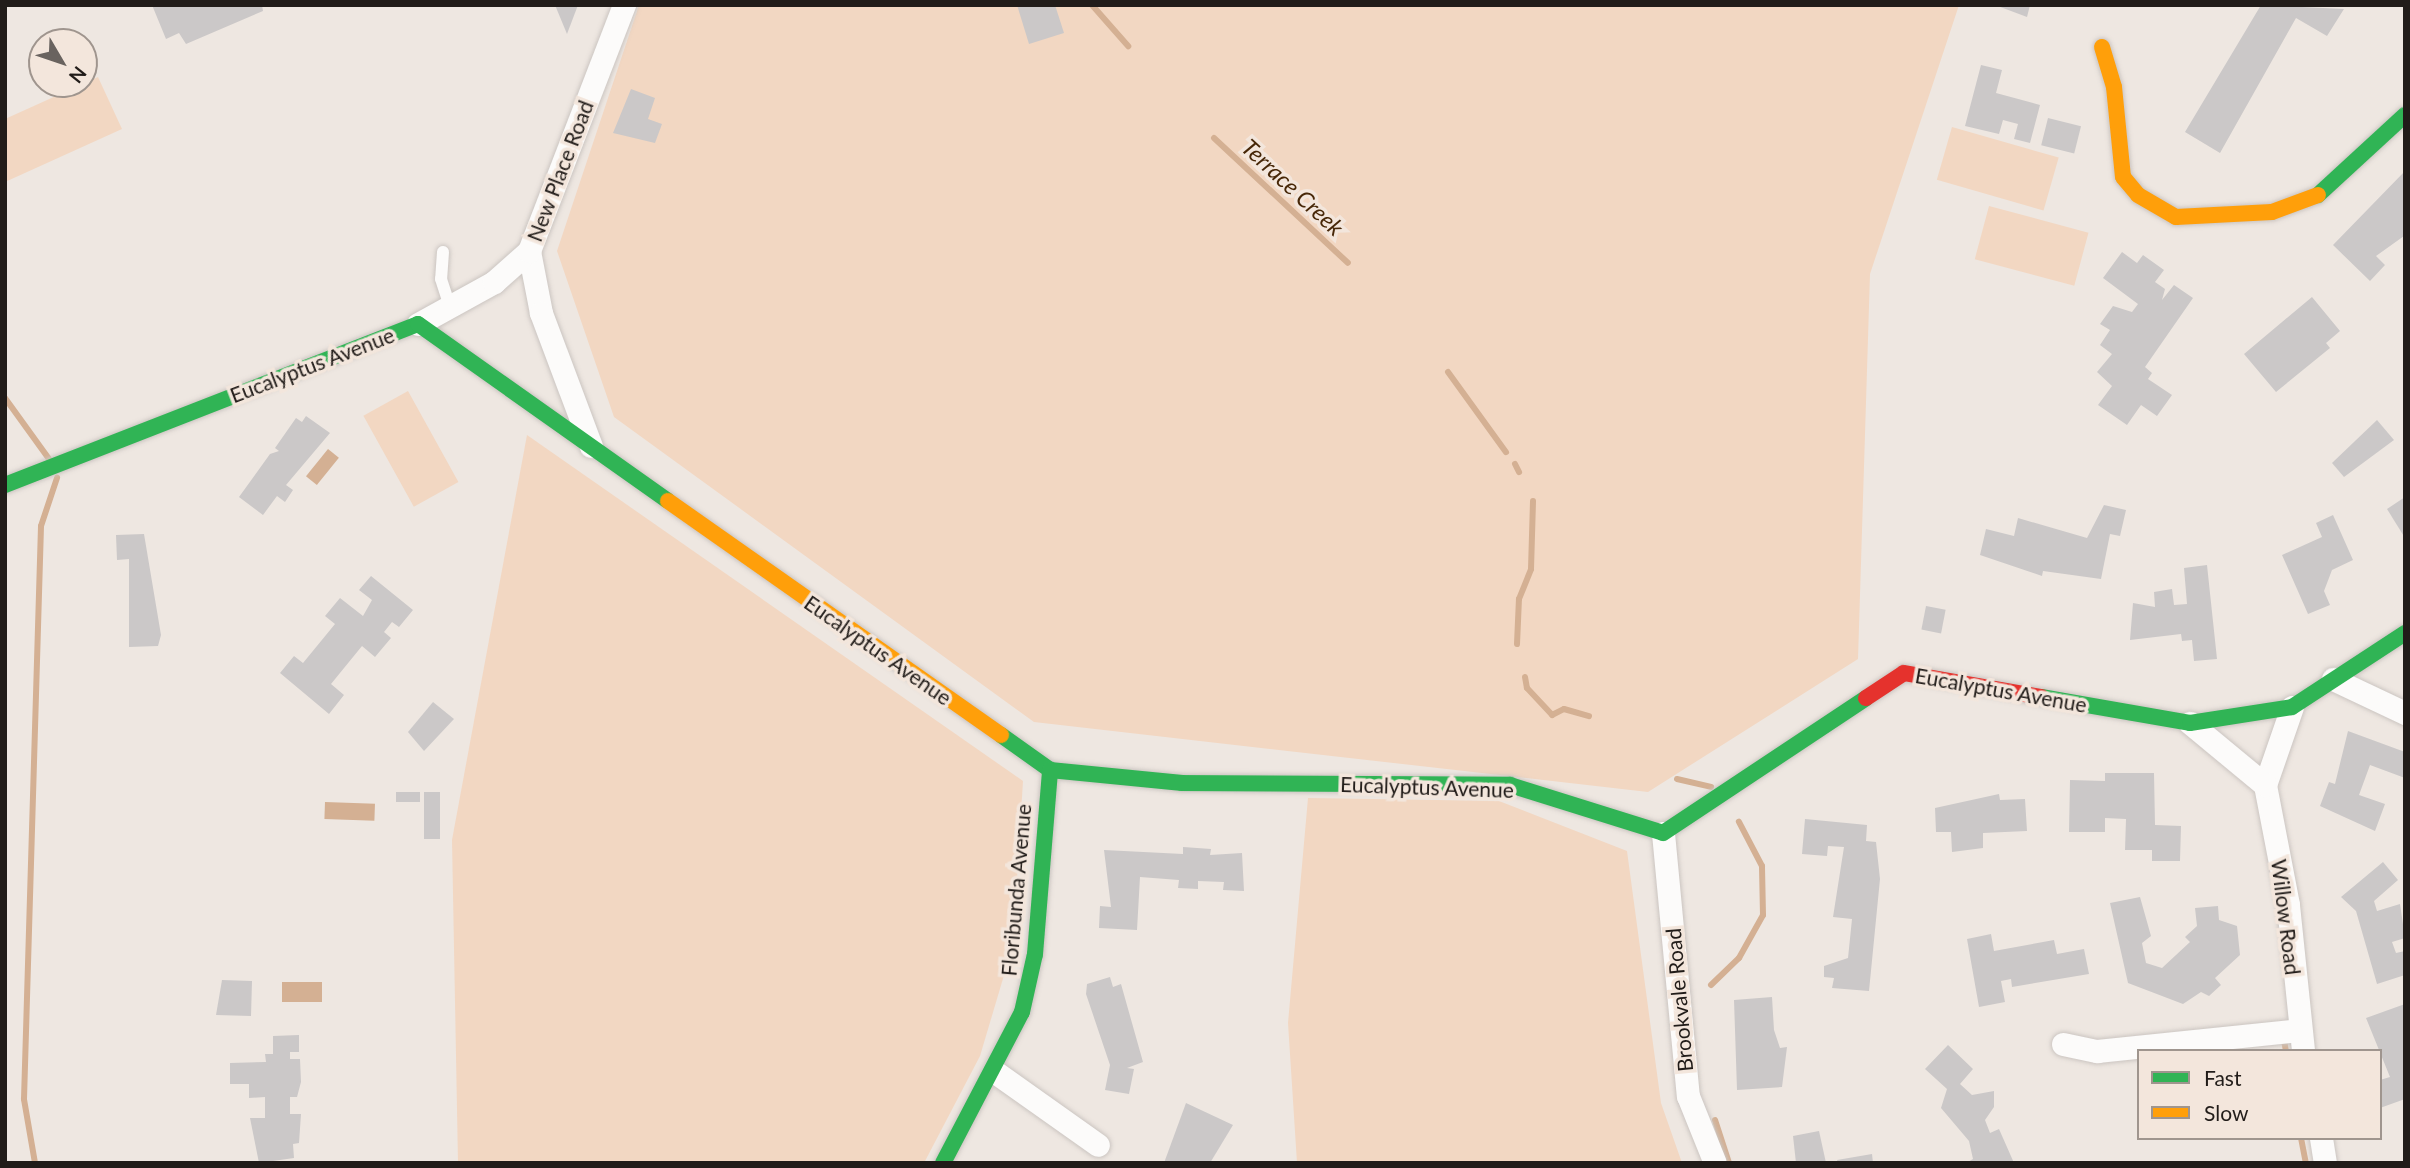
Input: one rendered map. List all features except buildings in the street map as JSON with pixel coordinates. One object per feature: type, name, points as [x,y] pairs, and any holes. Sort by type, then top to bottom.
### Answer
[{"type":"street","name":"New Place Road","points":[[418,324],[494,282],[529,251],[624,5]]},
{"type":"street","points":[[2102,47],[2114,87],[2123,177],[2138,195],[2176,217],[2272,212],[2323,193],[2405,115]]},
{"type":"street","points":[[529,251],[541,313],[593,452]]},
{"type":"street","name":"Eucalyptus Avenue","points":[[5,485],[418,324],[593,452],[1051,770],[1182,783],[1510,785],[1663,833],[1904,673],[2190,723],[2292,707],[2405,633]]},
{"type":"street","points":[[2333,679],[2405,713]]},
{"type":"street","name":"Willow Road","points":[[2292,707],[2265,785],[2288,905],[2301,1040]]},
{"type":"street","points":[[2190,723],[2265,785]]},
{"type":"street","name":"Floribunda Avenue","points":[[943,1163],[995,1072],[1022,1012],[1035,954],[1051,770]]},
{"type":"street","name":"Brookvale Road","points":[[1663,833],[1688,1096],[1715,1163]]},
{"type":"street","points":[[2063,1044],[2097,1051],[2301,1040]]},
{"type":"street","points":[[995,1072],[1098,1145]]},
{"type":"street","points":[[2320,1140],[2325,1163]]},
{"type":"lane","points":[[443,252],[441,279],[450,306]]},
{"type":"shaded area","points":[[639,5],[1959,5],[1870,274],[1858,659],[1648,792],[1034,722],[614,417],[557,251]]},
{"type":"shaded area","points":[[98,77],[122,129],[5,182],[5,119],[52,98],[98,98]]},
{"type":"shaded area","points":[[1952,127],[2059,158],[2044,210],[1937,180]]},
{"type":"shaded area","points":[[1989,206],[2088,233],[2074,286],[1975,259]]},
{"type":"shaded area","points":[[408,391],[458,482],[414,507],[363,416]]},
{"type":"shaded area","points":[[527,435],[1023,781],[1013,945],[980,1056],[924,1163],[458,1163],[452,840]]},
{"type":"shaded area","points":[[328,449],[339,458],[317,485],[306,476]]},
{"type":"shaded area","points":[[1308,798],[1499,801],[1627,851],[1661,1103],[1682,1163],[1297,1163],[1288,1023]]},
{"type":"shaded area","points":[[325,802],[375,804],[374,821],[324,819]]},
{"type":"shaded area","points":[[282,982],[322,982],[322,1002],[282,1002]]},
{"type":"waterway","name":"Terrace Creek","points":[[1092,5],[1128,46]]},
{"type":"waterway","name":"Terrace Creek","points":[[1214,138],[1348,263]]},
{"type":"waterway","name":"Terrace Creek","points":[[1448,372],[1506,452]]},
{"type":"waterway","points":[[5,398],[49,459]]},
{"type":"waterway","name":"Terrace Creek","points":[[1515,464],[1519,472]]},
{"type":"waterway","points":[[35,1163],[24,1099],[41,526],[57,478]]},
{"type":"waterway","name":"Terrace Creek","points":[[1517,644],[1519,599],[1531,569],[1533,501]]},
{"type":"waterway","name":"Terrace Creek","points":[[1525,677],[1527,688],[1552,715],[1564,709],[1589,716]]},
{"type":"waterway","name":"Terrace Creek","points":[[1677,779],[1711,787]]},
{"type":"waterway","name":"Terrace Creek","points":[[1711,985],[1739,958],[1763,915],[1762,866],[1739,822]]},
{"type":"waterway","points":[[2284,1040],[2286,1049]]},
{"type":"waterway","name":"Terrace Creek","points":[[1715,1120],[1729,1163]]},
{"type":"waterway","points":[[2301,1140],[2306,1163]]},
{"type":"traffic: fast","points":[[2318,195],[2405,115]]},
{"type":"traffic: fast","points":[[5,485],[418,324],[668,501]]},
{"type":"traffic: fast","points":[[2041,697],[2190,723],[2292,707],[2405,633]]},
{"type":"traffic: fast","points":[[1001,735],[1050,770],[1182,783],[1510,785],[1663,833],[1866,698]]},
{"type":"traffic: fast","points":[[943,1163],[1022,1012],[1035,954],[1050,770]]},
{"type":"traffic: slow","points":[[2102,47],[2114,87],[2123,177],[2138,195],[2176,217],[2272,212],[2318,195]]},
{"type":"traffic: slow","points":[[668,501],[1001,735]]},
{"type":"traffic: jam","points":[[1866,698],[1904,673],[2041,697]]}]
